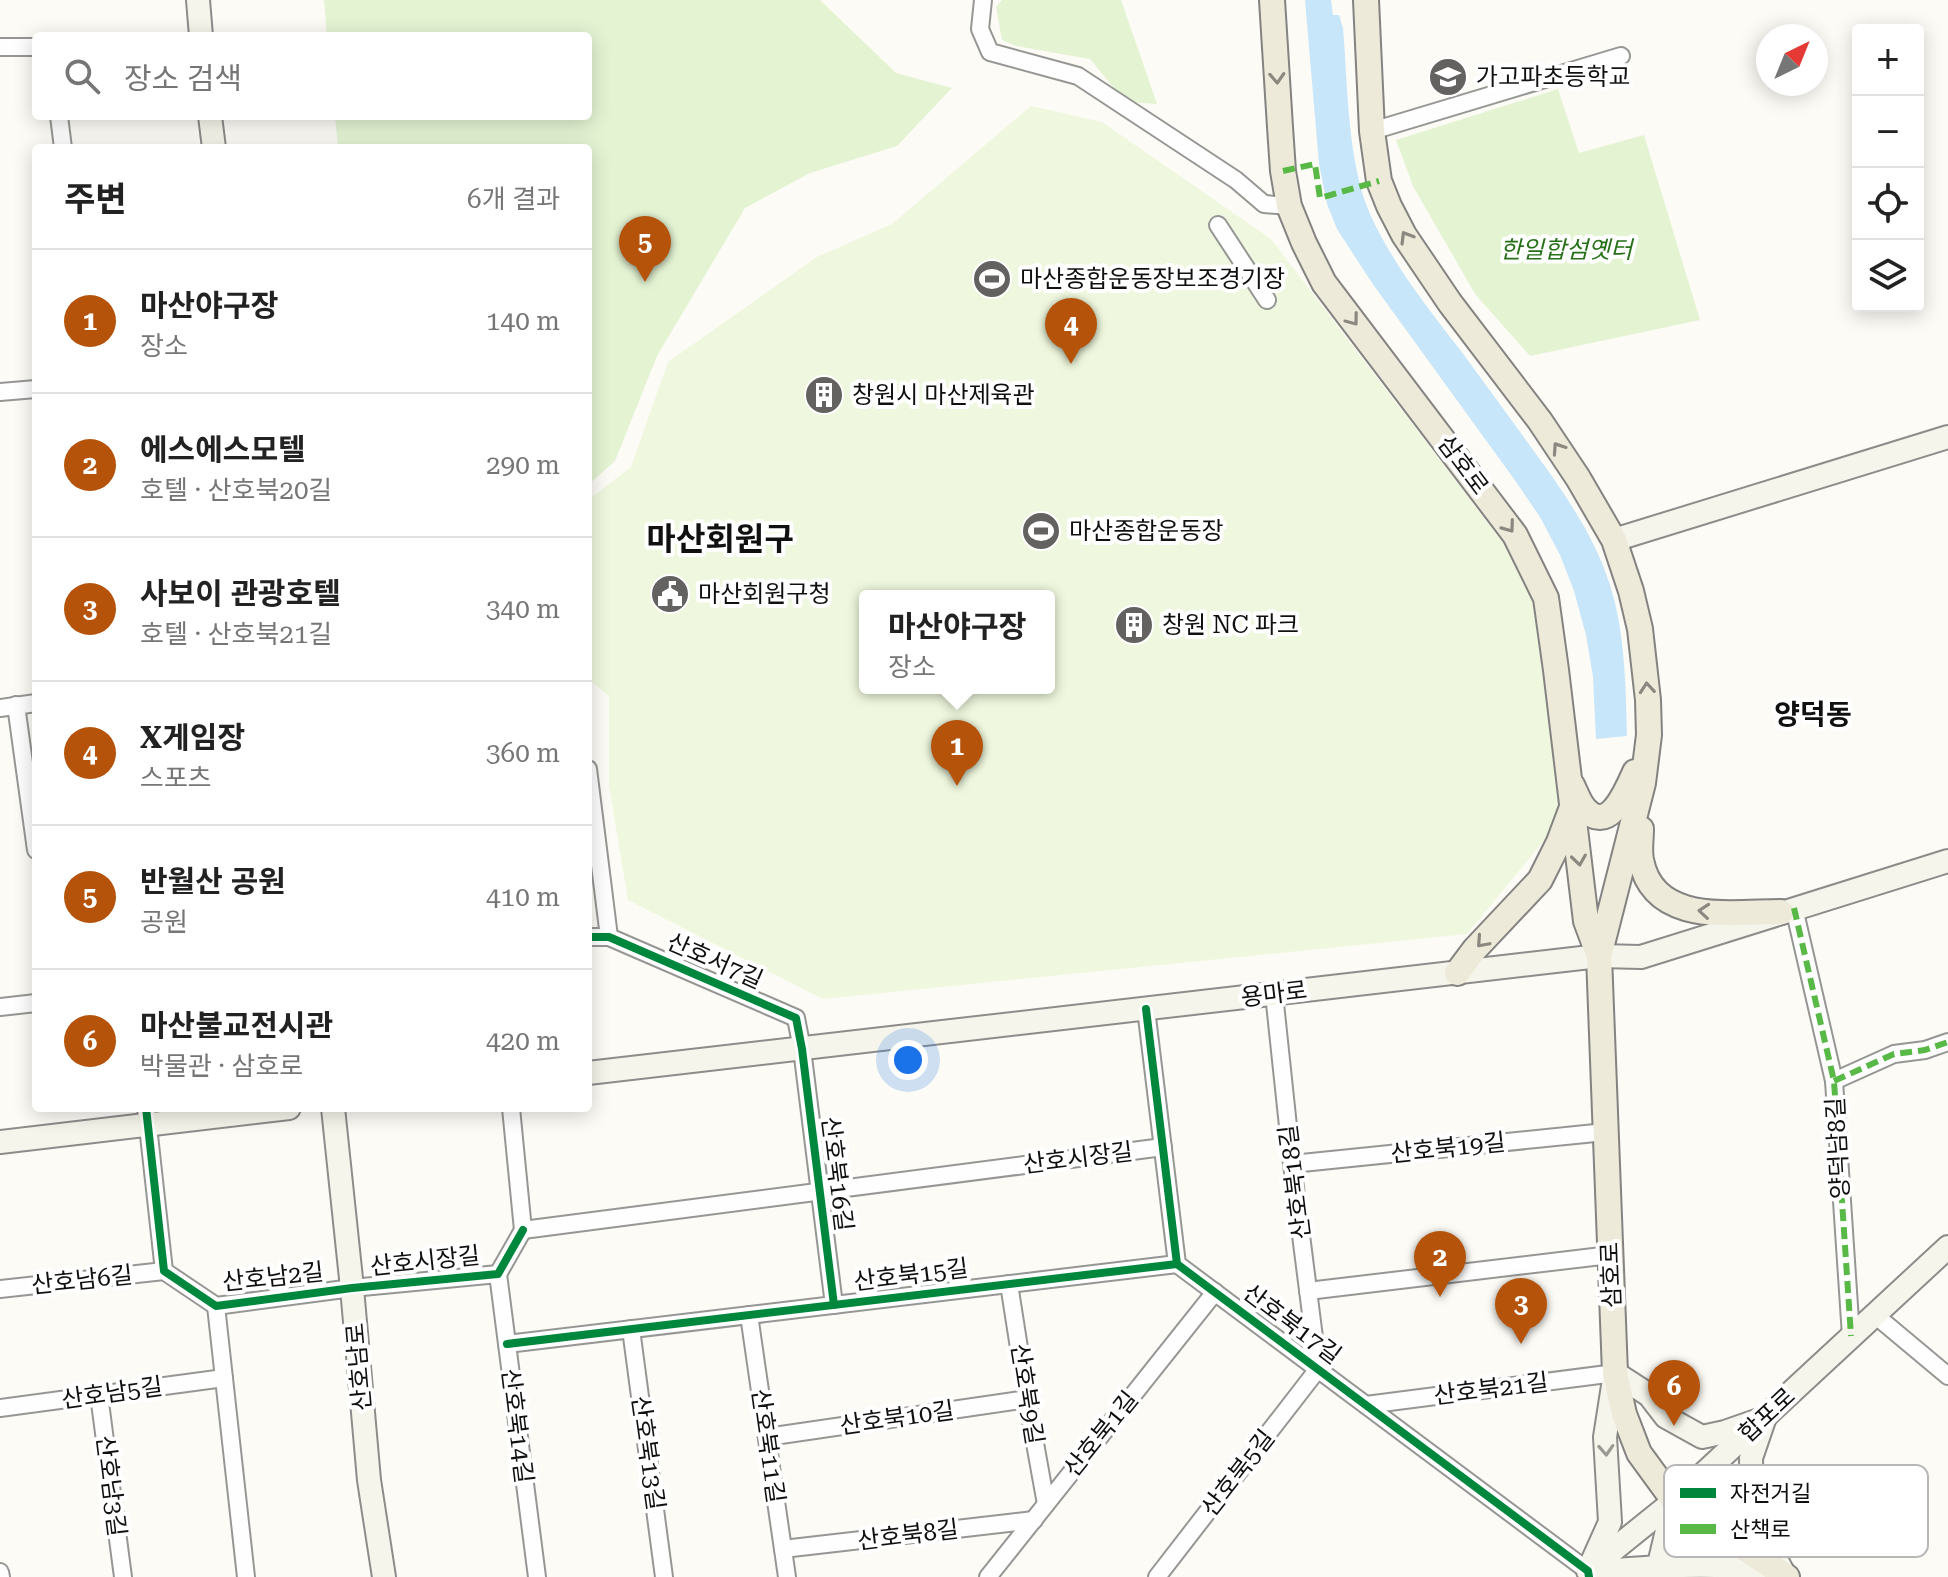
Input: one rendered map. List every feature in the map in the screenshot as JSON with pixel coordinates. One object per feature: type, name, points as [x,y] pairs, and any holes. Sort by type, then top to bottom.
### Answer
[{"type":"main road","points":[[198,0],[201,32]]},
{"type":"main road","name":"삼호로","points":[[1272,0],[1283,171],[1289,206],[1304,243],[1324,283],[1515,535],[1546,598],[1586,921],[1599,956]]},
{"type":"main road","name":"삼호로","points":[[1366,1],[1372,131],[1379,181],[1404,235],[1578,478],[1614,540],[1640,629],[1648,700],[1643,783],[1599,956],[1615,1373],[1624,1414],[1639,1453],[1664,1487]]},
{"type":"main road","points":[[210,120],[214,144]]},
{"type":"main road","points":[[1614,540],[1948,437]]},
{"type":"main road","points":[[1569,780],[1585,809],[1602,817],[1609,814],[1623,798],[1647,747]]},
{"type":"main road","points":[[1643,783],[1640,857],[1644,873],[1664,898],[1695,912],[1788,910]]},
{"type":"main road","points":[[1457,973],[1475,949],[1540,880],[1572,807]]},
{"type":"main road","name":"용마로","points":[[592,1073],[1599,956],[1641,957],[1948,861]]},
{"type":"main road","points":[[0,1142],[147,1116],[218,1112]]},
{"type":"main road","name":"산호남로","points":[[333,1112],[369,1480],[384,1577]]},
{"type":"main road","name":"합포로","points":[[1713,1465],[1948,1247]]},
{"type":"main road","points":[[1586,1575],[1610,1522],[1605,1437],[1615,1373],[1649,1395],[1666,1417],[1702,1437],[1765,1418]]},
{"type":"main road","points":[[1751,1465],[1765,1418]]},
{"type":"main road","name":"합포로","points":[[1586,1575],[1664,1509]]},
{"type":"main road","points":[[1657,1572],[1664,1543]]},
{"type":"main road","name":"삼호로","points":[[1758,1557],[1786,1576]]},
{"type":"main road","points":[[1775,1557],[1786,1576]]},
{"type":"main road","points":[[1586,1575],[1717,1566],[1786,1576]]},
{"type":"main road","points":[[1771,1577],[1786,1576]]},
{"type":"street","points":[[983,0],[980,29],[990,52],[1078,76],[1236,180],[1264,204],[1289,206]]},
{"type":"street","points":[[0,47],[32,47]]},
{"type":"street","points":[[1372,131],[1621,56]]},
{"type":"street","points":[[60,120],[62,144]]},
{"type":"street","points":[[1218,225],[1267,300]]},
{"type":"street","points":[[0,392],[32,389]]},
{"type":"street","points":[[32,703],[8,706],[32,829]]},
{"type":"street","points":[[592,801],[609,937]]},
{"type":"street","points":[[1788,910],[1834,1081]]},
{"type":"street","name":"산호서7길","points":[[592,937],[609,937],[796,1018],[802,1049]]},
{"type":"street","name":"산호북18길","points":[[1274,994],[1318,1369]]},
{"type":"street","points":[[0,1007],[32,1003]]},
{"type":"street","points":[[1146,1009],[1177,1264]]},
{"type":"street","name":"양덕남8길","points":[[1851,1336],[1834,1081],[1894,1054],[1925,1050],[1948,1042]]},
{"type":"street","name":"산호북16길","points":[[802,1049],[834,1305]]},
{"type":"street","points":[[511,1112],[523,1230]]},
{"type":"street","points":[[147,1116],[164,1271]]},
{"type":"street","name":"산호북19길","points":[[1292,1164],[1605,1132]]},
{"type":"street","name":"산호시장길","points":[[352,1288],[498,1274],[523,1230],[1163,1147]]},
{"type":"street","points":[[1308,1291],[1610,1255]]},
{"type":"street","name":"산호북15길","points":[[507,1344],[1177,1264]]},
{"type":"street","name":"산호북17길","points":[[1177,1264],[1586,1575]]},
{"type":"street","name":"산호남2길","points":[[164,1271],[216,1306],[352,1288]]},
{"type":"street","name":"산호남6길","points":[[0,1289],[164,1271]]},
{"type":"street","name":"산호북14길","points":[[498,1274],[537,1577]]},
{"type":"street","name":"산호북9길","points":[[1009,1284],[1046,1504]]},
{"type":"street","name":"산호북1길","points":[[988,1577],[1215,1292]]},
{"type":"street","name":"산호남2길","points":[[216,1306],[246,1577]]},
{"type":"street","name":"산호북11길","points":[[749,1315],[787,1577]]},
{"type":"street","points":[[1875,1315],[1948,1376]]},
{"type":"street","name":"산호북13길","points":[[631,1329],[664,1577]]},
{"type":"street","name":"산호북5길","points":[[1157,1577],[1318,1369]]},
{"type":"street","name":"산호북21길","points":[[1366,1405],[1615,1373]]},
{"type":"street","name":"산호남5길","points":[[0,1408],[224,1378]]},
{"type":"street","name":"산호남3길","points":[[99,1395],[123,1577]]},
{"type":"street","name":"산호북10길","points":[[767,1437],[1027,1399]]},
{"type":"street","name":"산호북8길","points":[[783,1549],[1034,1520]]},
{"type":"green space","points":[[324,0],[820,0],[896,73],[952,88],[897,146],[810,173],[745,208],[657,356],[615,461],[592,481],[592,144],[338,144],[335,120],[592,120],[592,32],[327,32]]},
{"type":"green space","points":[[1002,0],[1121,0],[1157,104],[1125,102],[1090,59],[1016,46],[1002,40],[996,7]]},
{"type":"green space","name":"한일합섬옛터","points":[[1558,89],[1579,153],[1644,135],[1700,320],[1530,356],[1475,294],[1413,186],[1396,140]]},
{"type":"green space","name":"마산종합운동장","points":[[1031,106],[1102,122],[1271,239],[1517,561],[1544,631],[1565,812],[1467,934],[823,999],[628,900],[609,786],[609,696],[592,682],[592,497],[631,467],[668,362],[817,257],[892,224]]},
{"type":"water","points":[[1305,0],[1331,0],[1333,15],[1339,15],[1343,28],[1357,171],[1362,193],[1379,233],[1413,287],[1558,485],[1604,567],[1622,641],[1627,736],[1596,739],[1593,677],[1586,635],[1560,555],[1540,517],[1372,283],[1337,229],[1327,204],[1319,164]]},
{"type":"marked path","points":[[1283,171],[1315,164],[1320,198],[1379,181]]},
{"type":"marked path","points":[[1794,908],[1834,1081],[1851,1336]]},
{"type":"marked path","points":[[1834,1081],[1894,1054],[1925,1050],[1948,1042]]},
{"type":"cycle path","points":[[592,937],[609,937],[796,1018],[834,1305]]},
{"type":"cycle path","points":[[1146,1009],[1177,1264],[1588,1571],[1589,1577]]},
{"type":"cycle path","points":[[146,1112],[164,1271],[216,1306],[352,1288],[498,1274],[523,1230]]},
{"type":"cycle path","points":[[507,1344],[1177,1264]]},
{"type":"place","name":"가고파초등학교","points":[[1448,77]]},
{"type":"place","name":"마산종합운동장보조경기장","points":[[992,279]]},
{"type":"place","name":"반월산 공원","points":[[645,282]]},
{"type":"place","name":"X게임장","points":[[1071,364]]},
{"type":"place","name":"창원시 마산제육관","points":[[824,395]]},
{"type":"place","name":"마산종합운동장","points":[[1041,531]]},
{"type":"place","name":"마산회원구청","points":[[670,594]]},
{"type":"place","name":"창원 NC 파크","points":[[1134,625]]},
{"type":"place","name":"마산야구장","points":[[957,786]]},
{"type":"place","name":"에스에스모텔","points":[[1440,1297]]},
{"type":"place","name":"사보이 관광호텔","points":[[1521,1344]]},
{"type":"place","name":"마산불교전시관","points":[[1674,1426]]},
{"type":"district","name":"마산회원구","points":[[720,539]]},
{"type":"district","name":"양덕동","points":[[1813,714]]}]
